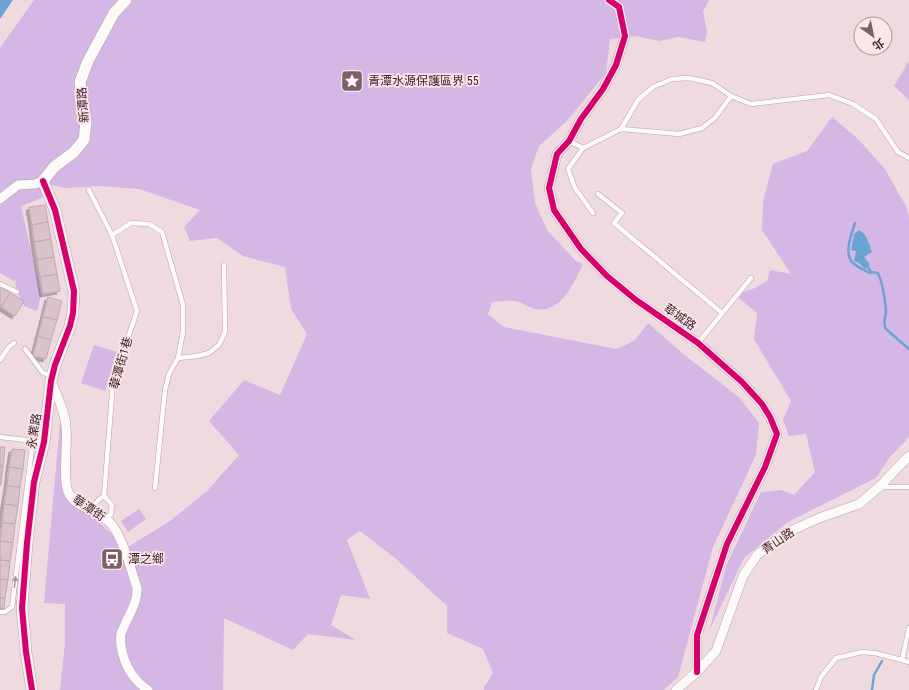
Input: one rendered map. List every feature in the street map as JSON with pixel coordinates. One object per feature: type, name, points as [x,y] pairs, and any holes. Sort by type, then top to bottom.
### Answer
[{"type":"street","name":"新潭路","points":[[43,182],[54,167],[74,152],[84,140],[86,122],[80,82],[88,61],[114,13],[126,0]]},
{"type":"street","name":"華城路","points":[[609,0],[619,7],[625,36],[616,65],[603,89],[581,119],[569,141],[556,154],[549,188],[554,210],[581,249],[607,276],[636,300],[698,342],[742,382],[762,404],[770,417],[777,434],[765,467],[727,544],[697,635],[697,672]]},
{"type":"street","points":[[0,199],[18,184],[35,184],[43,182]]},
{"type":"street","name":"永業路","points":[[32,690],[24,637],[22,608],[27,544],[34,482],[44,442],[51,378],[54,365],[70,326],[73,313],[74,291],[55,210],[43,182]]},
{"type":"street","name":"華潭街","points":[[51,378],[63,411],[66,427],[65,477],[68,493],[76,501],[92,512],[107,519],[118,531],[137,588],[138,596],[120,636],[123,658],[141,686],[148,690]]},
{"type":"street","name":"青山路","points":[[697,672],[716,651],[743,576],[757,555],[784,534],[819,518],[859,504],[879,487],[909,456]]},
{"type":"street","points":[[676,690],[697,672]]},
{"type":"lane","points":[[621,129],[638,100],[653,87],[672,79],[689,78],[712,83],[731,96],[751,104],[829,95],[853,104],[876,119],[898,152],[909,158]]},
{"type":"lane","points":[[594,214],[575,188],[568,170],[583,148],[621,129],[679,134],[702,128],[715,118],[731,96]]},
{"type":"lane","points":[[569,141],[583,148]]},
{"type":"lane","name":"華潭街1巷","points":[[89,190],[112,235],[138,311],[113,382],[104,496],[112,505],[111,514],[107,519]]},
{"type":"lane","points":[[598,194],[622,213],[614,223],[722,313]]},
{"type":"lane","points":[[112,235],[131,223],[149,224],[162,232],[183,305],[183,332],[178,358],[169,374],[165,390],[155,488]]},
{"type":"lane","points":[[178,358],[209,354],[219,345],[225,332],[224,265]]},
{"type":"lane","points":[[698,342],[751,278]]},
{"type":"lane","points":[[0,284],[17,292]]},
{"type":"lane","points":[[0,360],[9,347],[14,343]]},
{"type":"lane","points":[[25,349],[43,373],[51,378]]},
{"type":"lane","points":[[0,437],[44,442]]},
{"type":"lane","points":[[0,612],[5,612],[12,607],[32,440]]},
{"type":"lane","points":[[879,487],[909,487]]},
{"type":"lane","points":[[92,512],[94,504],[98,499],[104,496]]},
{"type":"lane","points":[[902,660],[909,628]]},
{"type":"lane","points":[[816,690],[821,676],[836,658],[862,652],[875,653],[909,662]]},
{"type":"shaded area","points":[[34,0],[709,0],[703,12],[707,31],[705,42],[678,37],[659,41],[636,36],[610,39],[606,73],[567,121],[539,146],[531,169],[535,203],[547,230],[576,261],[583,264],[566,295],[553,306],[546,309],[537,309],[514,301],[492,302],[488,314],[504,327],[616,349],[634,341],[648,323],[687,357],[739,397],[759,423],[756,455],[713,547],[678,677],[664,690],[484,690],[484,687],[493,673],[483,649],[447,633],[447,606],[395,558],[360,531],[347,540],[370,599],[341,595],[331,625],[356,640],[308,634],[293,650],[224,618],[223,690],[60,690],[65,643],[65,604],[44,603],[60,422],[71,440],[70,490],[106,529],[128,547],[170,521],[207,491],[239,455],[209,421],[244,380],[280,395],[307,334],[291,309],[285,267],[243,256],[217,238],[190,241],[184,227],[200,210],[139,189],[98,186],[66,188],[29,180],[44,188],[42,198],[21,206],[41,295],[37,311],[24,306],[16,289],[15,279],[14,281],[0,273],[0,48]]},
{"type":"shaded area","points":[[909,61],[909,100],[894,86]]},
{"type":"shaded area","points":[[832,117],[858,139],[885,169],[907,208],[909,218],[909,437],[890,457],[876,478],[788,522],[744,558],[710,629],[726,566],[761,492],[781,490],[794,495],[815,472],[806,434],[789,436],[783,420],[791,401],[754,339],[757,313],[735,295],[755,288],[767,281],[770,270],[791,274],[762,230],[763,201],[773,164],[807,151]]},
{"type":"shaded area","points":[[94,345],[118,352],[105,391],[81,383]]},
{"type":"shaded area","points":[[139,509],[146,519],[128,532],[121,521]]},
{"type":"water","points":[[0,0],[13,0],[0,19]]},
{"type":"water","points":[[859,230],[866,237],[872,252],[864,257],[870,265],[865,269],[859,263],[854,261],[856,251],[851,250],[854,234]]},
{"type":"building","points":[[45,205],[48,222],[32,225],[29,207]]},
{"type":"building","points":[[48,222],[51,239],[34,242],[32,225]]},
{"type":"building","points":[[51,239],[54,257],[37,260],[34,242]]},
{"type":"building","points":[[54,257],[57,274],[40,277],[37,260]]},
{"type":"building","points":[[57,274],[60,291],[43,294],[40,277]]},
{"type":"building","points":[[0,286],[10,293],[1,307],[0,307]]},
{"type":"building","points":[[10,293],[24,301],[15,316],[1,307]]},
{"type":"building","points":[[48,297],[62,301],[57,320],[43,317]]},
{"type":"building","points":[[43,317],[57,320],[51,340],[38,336]]},
{"type":"building","points":[[38,336],[51,340],[46,359],[33,356]]},
{"type":"building","points":[[0,447],[5,447],[3,466],[0,466]]},
{"type":"building","points":[[12,449],[25,450],[23,469],[9,467]]},
{"type":"building","points":[[0,466],[3,466],[1,485],[0,485]]},
{"type":"building","points":[[9,467],[23,469],[20,487],[7,486]]},
{"type":"building","points":[[7,486],[20,487],[18,506],[4,504]]},
{"type":"building","points":[[4,504],[18,506],[15,524],[2,523]]},
{"type":"building","points":[[2,523],[15,524],[13,543],[0,541]]},
{"type":"building","points":[[0,541],[13,543],[10,561],[0,560]]},
{"type":"building","points":[[0,560],[10,561],[8,580],[0,579]]},
{"type":"building","points":[[0,579],[8,580],[5,598],[0,598]]},
{"type":"building","points":[[0,598],[5,598],[4,609],[0,608]]},
{"type":"waterway","points":[[855,223],[848,249],[850,259],[859,267],[870,273],[871,272]]},
{"type":"waterway","points":[[868,267],[871,272],[878,273],[881,282],[886,311],[884,322],[885,327],[909,349]]},
{"type":"waterway","points":[[872,690],[874,675],[882,661]]},
{"type":"cycle path","points":[[609,0],[619,7],[625,36],[616,65],[603,89],[581,119],[569,141],[557,154],[549,188],[554,210],[581,249],[607,276],[636,300],[698,343],[742,382],[762,404],[770,417],[777,434],[765,467],[727,544],[697,635],[697,672]]},
{"type":"cycle path","points":[[32,690],[26,652],[22,608],[27,543],[34,482],[44,442],[51,381],[55,365],[70,326],[73,313],[74,291],[55,210],[43,181]]},
{"type":"place","name":"青潭水源保護區界 55","points":[[352,81]]},
{"type":"place","name":"潭之鄉","points":[[112,559]]}]
